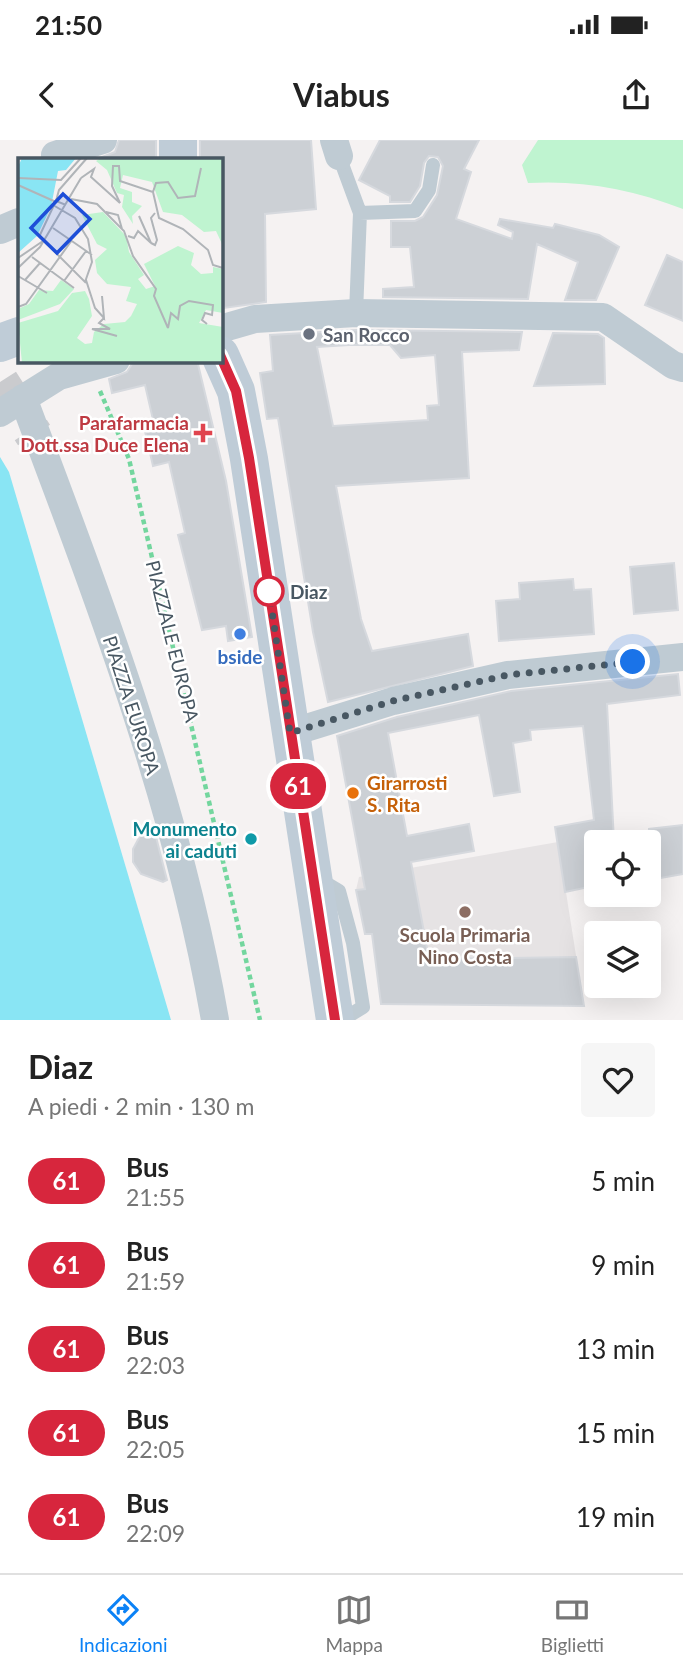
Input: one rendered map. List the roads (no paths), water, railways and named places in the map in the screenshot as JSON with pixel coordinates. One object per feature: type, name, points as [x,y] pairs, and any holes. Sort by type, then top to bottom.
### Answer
[{"type":"street","points":[[55,155],[103,140]]},
{"type":"street","points":[[178,140],[178,158]]},
{"type":"street","points":[[0,230],[18,222]]},
{"type":"street","points":[[222,328],[255,319],[356,313],[603,317],[673,365],[683,368]]},
{"type":"street","points":[[0,325],[18,323]]},
{"type":"street","points":[[0,343],[18,336]]},
{"type":"street","points":[[0,356],[18,349]]},
{"type":"street","points":[[222,360],[236,391],[249,458],[335,1020]]},
{"type":"street","points":[[12,405],[59,376],[103,364]]},
{"type":"street","name":"PIAZZA EUROPA","points":[[12,405],[88,569],[165,805],[206,970],[215,1020]]},
{"type":"street","points":[[290,733],[393,701],[508,675],[683,657]]},
{"type":"lane","points":[[337,148],[360,213],[356,313]]},
{"type":"lane","points":[[360,213],[415,211],[429,190],[433,165]]},
{"type":"lane","points":[[312,875],[339,891],[353,943],[363,1007],[342,1020]]},
{"type":"water","points":[[0,457],[9,472],[171,1020],[0,1020]]},
{"type":"tunnel","points":[[0,382],[34,435]]},
{"type":"place","name":"San Rocco","points":[[309,334]]},
{"type":"place","name":"Parafarmacia Dott.ssa Duce Elena","points":[[203,433]]},
{"type":"place","name":"Diaz","points":[[269,591]]},
{"type":"place","name":"bside","points":[[240,634]]},
{"type":"place","name":"Girarrosti S. Rita","points":[[353,793]]},
{"type":"place","name":"Monumento ai caduti","points":[[251,839]]},
{"type":"place","name":"Scuola Primaria Nino Costa","points":[[465,912]]}]
